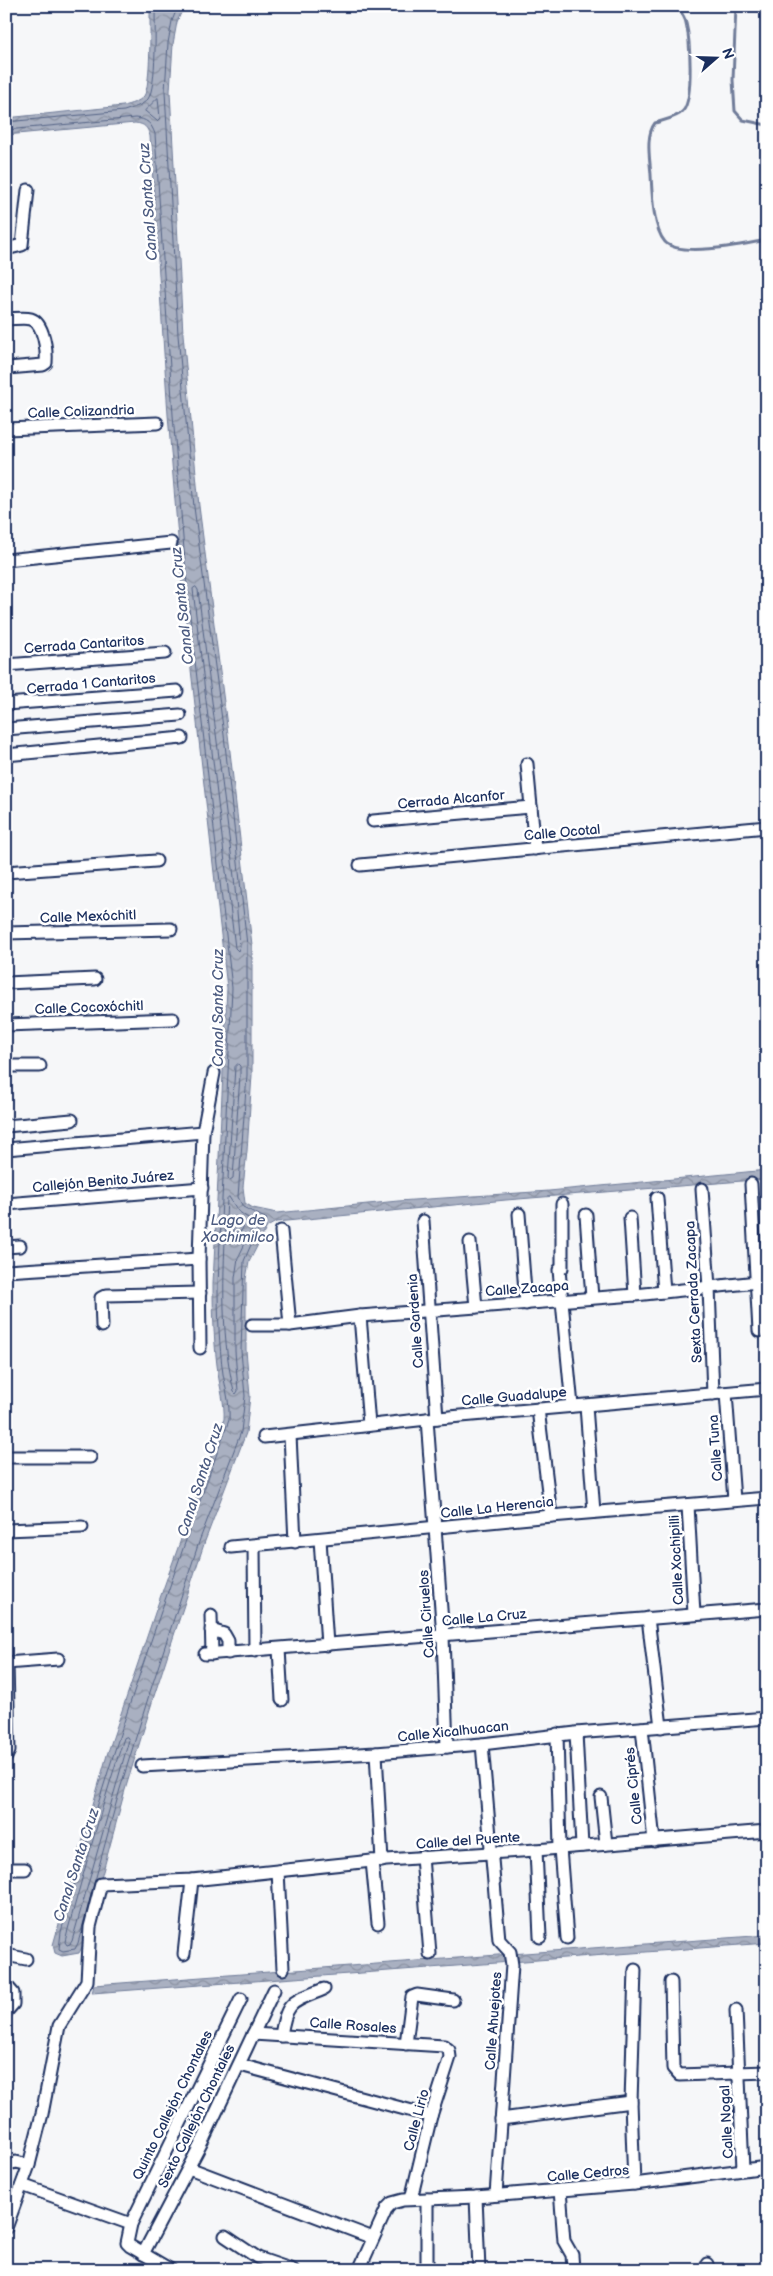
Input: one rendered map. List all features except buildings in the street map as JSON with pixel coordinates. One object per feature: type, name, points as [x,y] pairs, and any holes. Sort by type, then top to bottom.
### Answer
[{"type":"street","points":[[6,249],[22,245],[28,190]]},
{"type":"street","points":[[6,319],[32,319],[42,332],[46,358],[46,363],[42,365],[8,368]]},
{"type":"street","name":"Calle Colizandria","points":[[6,429],[157,423]]},
{"type":"street","points":[[6,560],[171,543]]},
{"type":"street","name":"Cerrada Cantaritos","points":[[6,665],[165,653]]},
{"type":"street","name":"Cerrada 1 Cantaritos","points":[[6,704],[177,691]]},
{"type":"street","points":[[6,729],[180,715]]},
{"type":"street","points":[[6,755],[182,738]]},
{"type":"street","points":[[526,764],[535,850]]},
{"type":"street","name":"Cerrada Alcanfor","points":[[373,821],[531,807]]},
{"type":"street","name":"Calle Ocotal","points":[[360,864],[535,850],[767,827]]},
{"type":"street","points":[[6,872],[156,861]]},
{"type":"street","name":"Calle Mexóchitl","points":[[6,933],[171,929]]},
{"type":"street","points":[[6,983],[95,978]]},
{"type":"street","name":"Calle Cocoxóchitl","points":[[6,1025],[173,1019]]},
{"type":"street","points":[[6,1066],[40,1066]]},
{"type":"street","points":[[200,1348],[199,1259],[203,1132],[214,1073]]},
{"type":"street","points":[[6,1126],[72,1120]]},
{"type":"street","points":[[6,1149],[203,1132]]},
{"type":"street","points":[[750,1184],[762,1281],[759,1331]]},
{"type":"street","name":"Callejón Benito Juárez","points":[[6,1204],[202,1188]]},
{"type":"street","name":"Sexta Cerrada Zacapa","points":[[702,1189],[709,1287],[713,1394]]},
{"type":"street","points":[[657,1198],[664,1292]]},
{"type":"street","points":[[562,1204],[562,1268],[559,1270],[572,1406]]},
{"type":"street","points":[[519,1214],[526,1304]]},
{"type":"street","points":[[586,1215],[592,1298]]},
{"type":"street","points":[[630,1218],[635,1295]]},
{"type":"street","name":"Calle Gardenia","points":[[423,1221],[430,1310],[432,1419]]},
{"type":"street","points":[[281,1231],[290,1325]]},
{"type":"street","points":[[470,1242],[476,1307]]},
{"type":"street","points":[[6,1247],[20,1246]]},
{"type":"street","points":[[6,1271],[199,1259]]},
{"type":"street","name":"Calle Zacapa","points":[[252,1325],[290,1325],[360,1316],[635,1295],[762,1281]]},
{"type":"street","points":[[102,1326],[101,1298],[107,1295],[200,1293]]},
{"type":"street","points":[[360,1316],[369,1425]]},
{"type":"street","name":"Calle Guadalupe","points":[[264,1437],[538,1409],[767,1390]]},
{"type":"street","name":"Calle Tuna","points":[[726,1393],[734,1500]]},
{"type":"street","points":[[586,1406],[594,1512]]},
{"type":"street","points":[[538,1409],[551,1516]]},
{"type":"street","name":"Calle Ciruelos","points":[[432,1419],[435,1528],[443,1636],[447,1747]]},
{"type":"street","points":[[290,1435],[295,1542]]},
{"type":"street","points":[[6,1457],[90,1457]]},
{"type":"street","name":"Calle La Herencia","points":[[231,1548],[551,1516],[767,1498]]},
{"type":"street","name":"Calle Xochipilli","points":[[688,1505],[694,1614]]},
{"type":"street","points":[[6,1530],[82,1527]]},
{"type":"street","points":[[320,1539],[327,1645]]},
{"type":"street","points":[[254,1546],[255,1651]]},
{"type":"street","name":"Calle La Cruz","points":[[211,1630],[208,1654],[767,1609]]},
{"type":"street","points":[[211,1615],[211,1630],[224,1634],[228,1641],[228,1653]]},
{"type":"street","points":[[648,1618],[660,1727]]},
{"type":"street","points":[[279,1649],[282,1700]]},
{"type":"street","points":[[6,1757],[9,1751],[7,1663],[58,1658]]},
{"type":"street","name":"Calle Xicalhuacan","points":[[142,1766],[376,1753],[482,1744],[557,1734],[767,1718]]},
{"type":"street","name":"Calle Ciprés","points":[[642,1728],[654,1841]]},
{"type":"street","points":[[576,1733],[582,1846]]},
{"type":"street","points":[[557,1734],[560,1848],[567,1938]]},
{"type":"street","name":"Calle Ahuejotes","points":[[482,1744],[499,1940],[510,1952],[512,1965],[496,2195]]},
{"type":"street","points":[[376,1753],[378,1924]]},
{"type":"street","points":[[601,1796],[606,1844]]},
{"type":"street","name":"Calle del Puente","points":[[30,2165],[59,2026],[87,1981],[90,1927],[101,1884],[192,1880],[422,1857],[536,1850],[767,1831]]},
{"type":"street","points":[[536,1850],[540,1937]]},
{"type":"street","points":[[422,1857],[430,1954]]},
{"type":"street","points":[[6,1869],[26,1869]]},
{"type":"street","points":[[278,1871],[283,1969]]},
{"type":"street","points":[[184,1954],[192,1880]]},
{"type":"street","points":[[6,1955],[26,1959]]},
{"type":"street","points":[[634,2184],[631,2102],[635,1970]]},
{"type":"street","points":[[671,1982],[673,2068],[675,2073],[679,2075],[739,2074]]},
{"type":"street","points":[[6,1985],[13,1993],[13,2004],[6,2012]]},
{"type":"street","points":[[281,2036],[284,2017],[290,2005],[324,1989]]},
{"type":"street","name":"Sexto Callejón Chontales","points":[[142,2254],[189,2168],[274,1990]]},
{"type":"street","points":[[406,2044],[412,1997],[417,1995],[454,2000]]},
{"type":"street","name":"Quinto Callejón Chontales","points":[[142,2254],[127,2243],[131,2224],[241,1999]]},
{"type":"street","name":"Calle Nogal","points":[[736,2010],[743,2170]]},
{"type":"street","name":"Calle Rosales","points":[[254,2034],[444,2046],[449,2050]]},
{"type":"street","name":"Calle Lirio","points":[[411,2199],[431,2116],[450,2057],[449,2050]]},
{"type":"street","points":[[240,2064],[431,2116]]},
{"type":"street","name":"Calle Nogal","points":[[739,2074],[767,2072]]},
{"type":"street","points":[[501,2119],[631,2102]]},
{"type":"street","points":[[6,2165],[16,2162],[30,2165],[6,2228]]},
{"type":"street","name":"Calle Cedros","points":[[411,2199],[476,2197],[634,2184],[767,2167]]},
{"type":"street","points":[[189,2168],[373,2238]]},
{"type":"street","points":[[22,2185],[131,2224]]},
{"type":"street","points":[[560,2190],[564,2241],[572,2255],[573,2270]]},
{"type":"street","points":[[476,2197],[479,2270]]},
{"type":"street","points":[[359,2270],[387,2208],[392,2203],[411,2199]]},
{"type":"street","points":[[427,2199],[427,2270]]},
{"type":"street","points":[[225,2236],[258,2258],[292,2270]]},
{"type":"street","points":[[142,2254],[171,2270]]},
{"type":"water","name":"Lago de Xochimilco","points":[[150,6],[184,6],[177,22],[173,44],[170,91],[183,334],[199,506],[252,945],[252,1075],[243,1187],[245,1203],[253,1208],[277,1213],[398,1201],[549,1191],[767,1170],[767,1179],[506,1200],[276,1222],[267,1227],[249,1262],[246,1279],[246,1350],[250,1396],[246,1433],[205,1541],[154,1696],[125,1790],[83,1945],[79,1953],[62,1956],[55,1953],[53,1945],[107,1755],[160,1598],[224,1419],[216,1351],[213,1284],[227,988],[183,599],[168,415],[150,136],[145,126],[135,123],[6,135],[6,118],[123,106],[142,98],[148,80]]},
{"type":"water","points":[[767,1935],[767,1943],[92,1993],[94,1985]]},
{"type":"waterway","points":[[677,6],[685,19],[687,31],[690,54],[689,94],[683,111],[674,117],[655,123],[650,134],[649,148],[653,201],[658,229],[665,242],[673,247],[684,249],[714,248],[767,240]]},
{"type":"waterway","points":[[736,6],[733,80],[735,111],[743,120],[767,125]]},
{"type":"water label","name":"Canal Santa Cruz","points":[[148,202]]},
{"type":"water label","name":"Canal Santa Cruz","points":[[182,606]]},
{"type":"water label","name":"Canal Santa Cruz","points":[[218,1008]]},
{"type":"water label","name":"Canal Santa Cruz","points":[[200,1480]]},
{"type":"water label","name":"Canal Santa Cruz","points":[[76,1865]]}]
